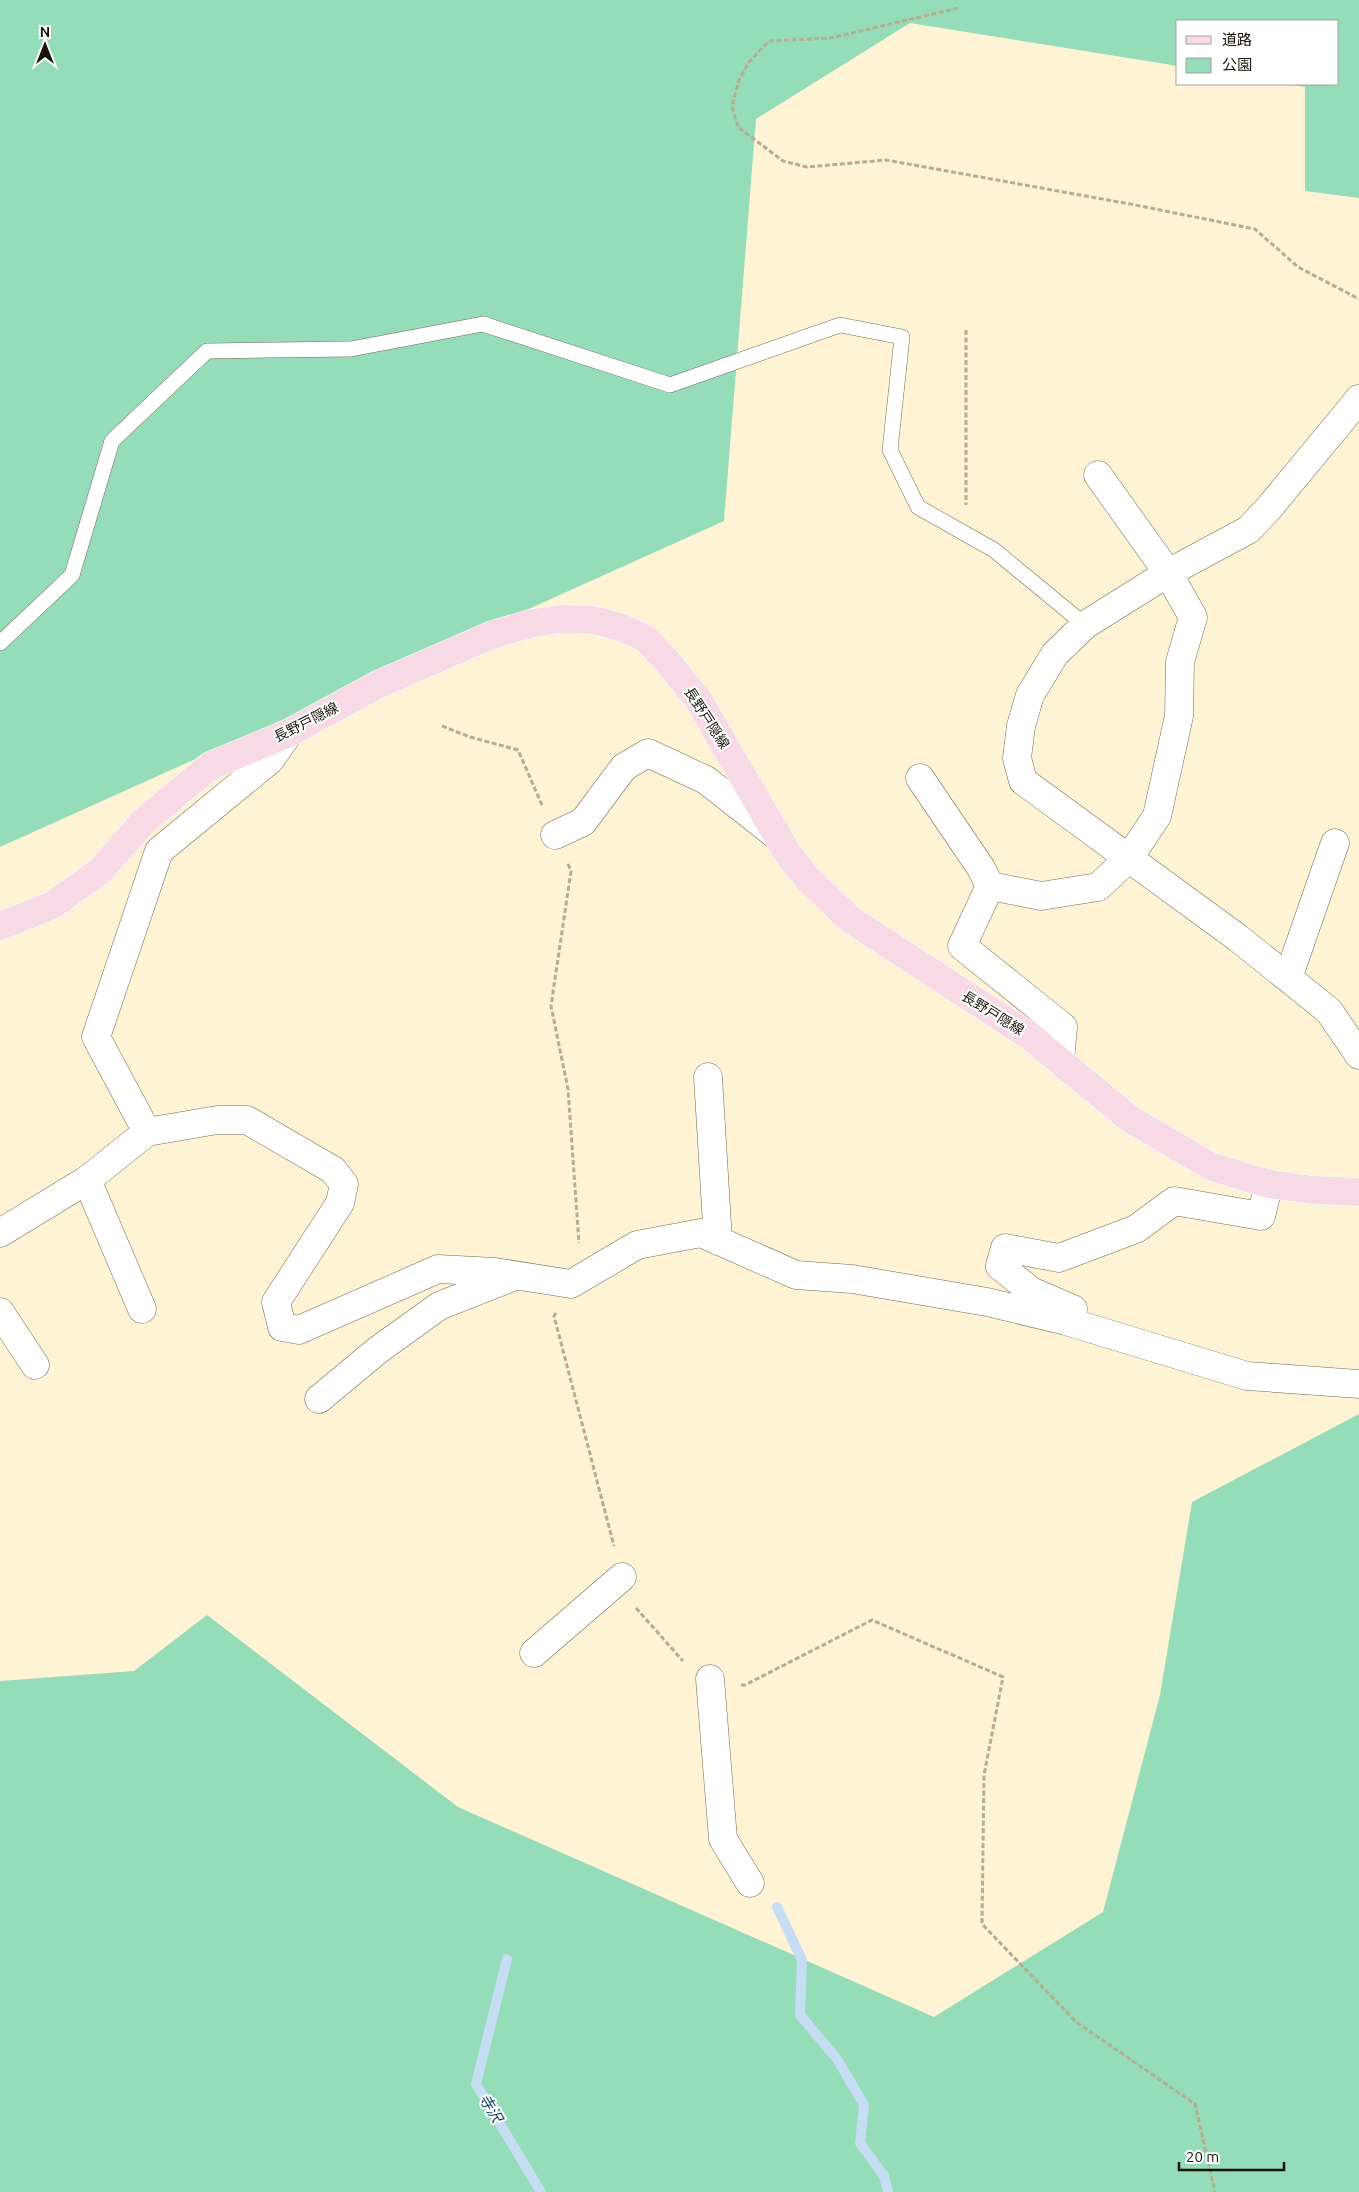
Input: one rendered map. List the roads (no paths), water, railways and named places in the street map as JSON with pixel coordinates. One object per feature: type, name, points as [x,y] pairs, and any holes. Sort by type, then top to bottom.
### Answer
[{"type":"main road","name":"長野戸隠線","points":[[0,926],[53,905],[101,870],[144,821],[210,766],[289,733],[379,684],[492,635],[561,619],[593,620],[620,627],[645,638],[666,660],[699,701],[788,854],[808,879],[851,920],[1028,1035],[1130,1119],[1212,1167],[1269,1184],[1313,1190],[1359,1192]]},
{"type":"street","points":[[1359,399],[1269,508],[1248,530],[1168,573],[1085,625],[1054,654],[1030,695],[1021,726],[1017,758],[1024,781],[1238,938],[1329,1011],[1359,1055]]},
{"type":"street","points":[[990,886],[1041,896],[1098,887],[1129,858],[1157,816],[1179,716],[1180,662],[1193,617],[1168,573],[1098,474]]},
{"type":"street","points":[[148,1132],[96,1037],[159,851],[270,760],[289,733]]},
{"type":"street","points":[[555,835],[583,822],[624,767],[648,753],[706,780],[778,837]]},
{"type":"street","points":[[920,778],[981,868],[990,886]]},
{"type":"street","points":[[1288,978],[1335,843]]},
{"type":"street","points":[[990,886],[962,946],[1064,1027],[1060,1061]]},
{"type":"street","points":[[708,1077],[718,1241]]},
{"type":"street","points":[[0,1232],[87,1180],[148,1132],[217,1120],[247,1120],[333,1170],[344,1184],[340,1203],[276,1302],[282,1327],[300,1330],[438,1269],[495,1272],[571,1284],[637,1245],[701,1233],[796,1275],[852,1279],[977,1300],[1066,1321],[1247,1376],[1359,1384]]},
{"type":"street","points":[[87,1180],[142,1309]]},
{"type":"street","points":[[1066,1321],[1073,1309],[1030,1290],[1000,1266],[1005,1248],[1059,1258],[1136,1229],[1174,1201],[1261,1216],[1269,1184]]},
{"type":"street","points":[[319,1399],[378,1350],[439,1306],[516,1275]]},
{"type":"street","points":[[0,1312],[35,1365]]},
{"type":"street","points":[[534,1653],[622,1577]]},
{"type":"street","points":[[710,1679],[723,1839],[750,1883]]},
{"type":"lane","points":[[0,643],[72,575],[112,441],[207,351],[351,349],[483,324],[670,385],[840,325],[902,337],[890,450],[918,507],[994,550],[1085,625]]},
{"type":"waterway","points":[[777,1907],[802,1960],[800,2015],[837,2059],[864,2105],[860,2143],[884,2176],[888,2192]]},
{"type":"waterway","name":"寺沢","points":[[507,1959],[476,2084],[541,2192]]}]
